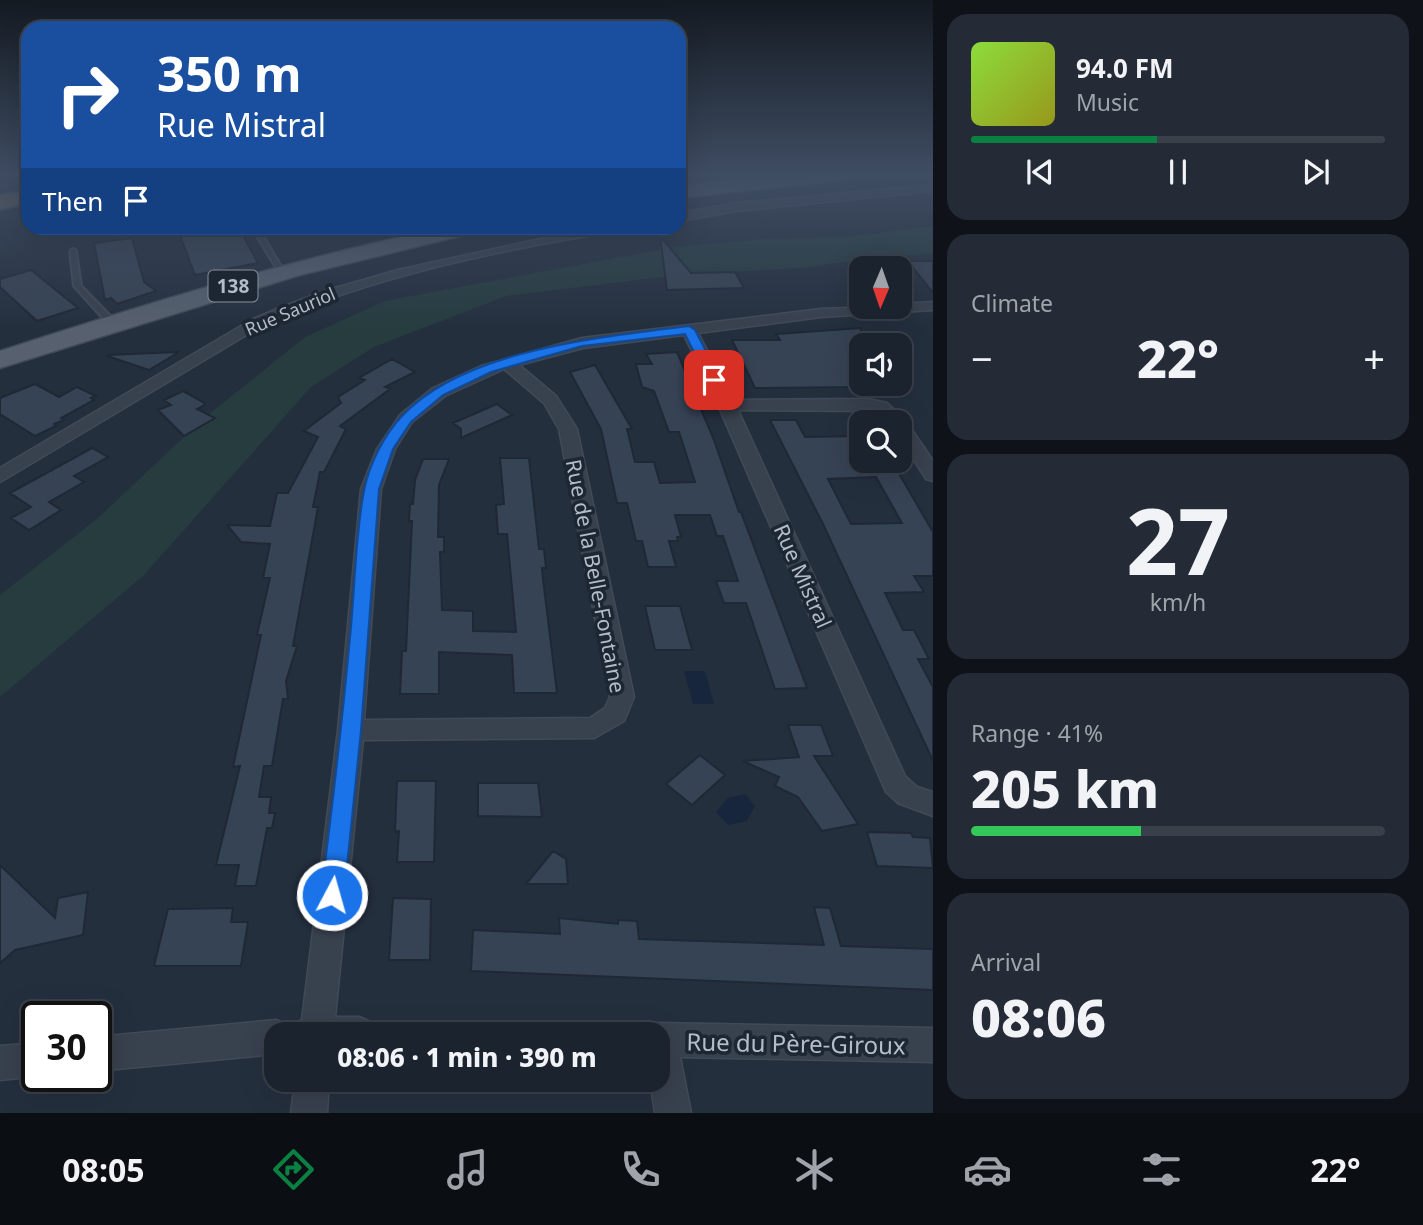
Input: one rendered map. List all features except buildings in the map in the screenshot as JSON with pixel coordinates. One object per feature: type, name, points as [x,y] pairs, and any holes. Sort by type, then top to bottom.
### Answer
[{"type":"main road","name":"138","points":[[0,360],[112,323],[282,273],[441,235]]},
{"type":"street","name":"Rue Sauriol","points":[[0,476],[258,322],[297,304],[347,287],[563,235]]},
{"type":"street","points":[[318,1022],[351,730],[371,489],[386,449],[406,419],[439,392],[487,369],[582,343],[821,313],[933,306]]},
{"type":"street","name":"Rue Mistral","points":[[689,330],[727,405],[895,784],[908,795],[933,804]]},
{"type":"street","name":"Rue de la Belle-Fontaine","points":[[351,730],[594,727],[615,714],[622,697],[568,429],[561,411],[547,394],[507,364]]},
{"type":"street","points":[[727,405],[868,404],[884,410]]},
{"type":"street","points":[[912,444],[933,475]]},
{"type":"street","points":[[112,1052],[264,1038]]},
{"type":"street","name":"Rue du Père-Giroux","points":[[670,1040],[933,1045]]},
{"type":"street","points":[[0,1063],[21,1061]]},
{"type":"street","points":[[309,1113],[311,1092]]},
{"type":"street","points":[[669,1092],[673,1113]]},
{"type":"lane","points":[[259,235],[282,273]]},
{"type":"lane","points":[[73,251],[78,286],[112,323]]},
{"type":"green space","points":[[933,226],[933,253],[849,256],[849,262],[801,268],[679,275],[506,296],[374,347],[311,387],[144,575],[0,697],[0,595],[98,518],[203,419],[305,337],[385,301],[675,247],[765,239],[847,237]]},
{"type":"water","points":[[684,671],[705,671],[714,704],[693,704]]},
{"type":"water","points":[[745,794],[755,806],[747,821],[728,825],[716,812],[728,798]]},
{"type":"route","points":[[332,895],[351,730],[371,489],[386,449],[406,419],[439,392],[487,369],[582,343],[689,330],[714,380]]}]
